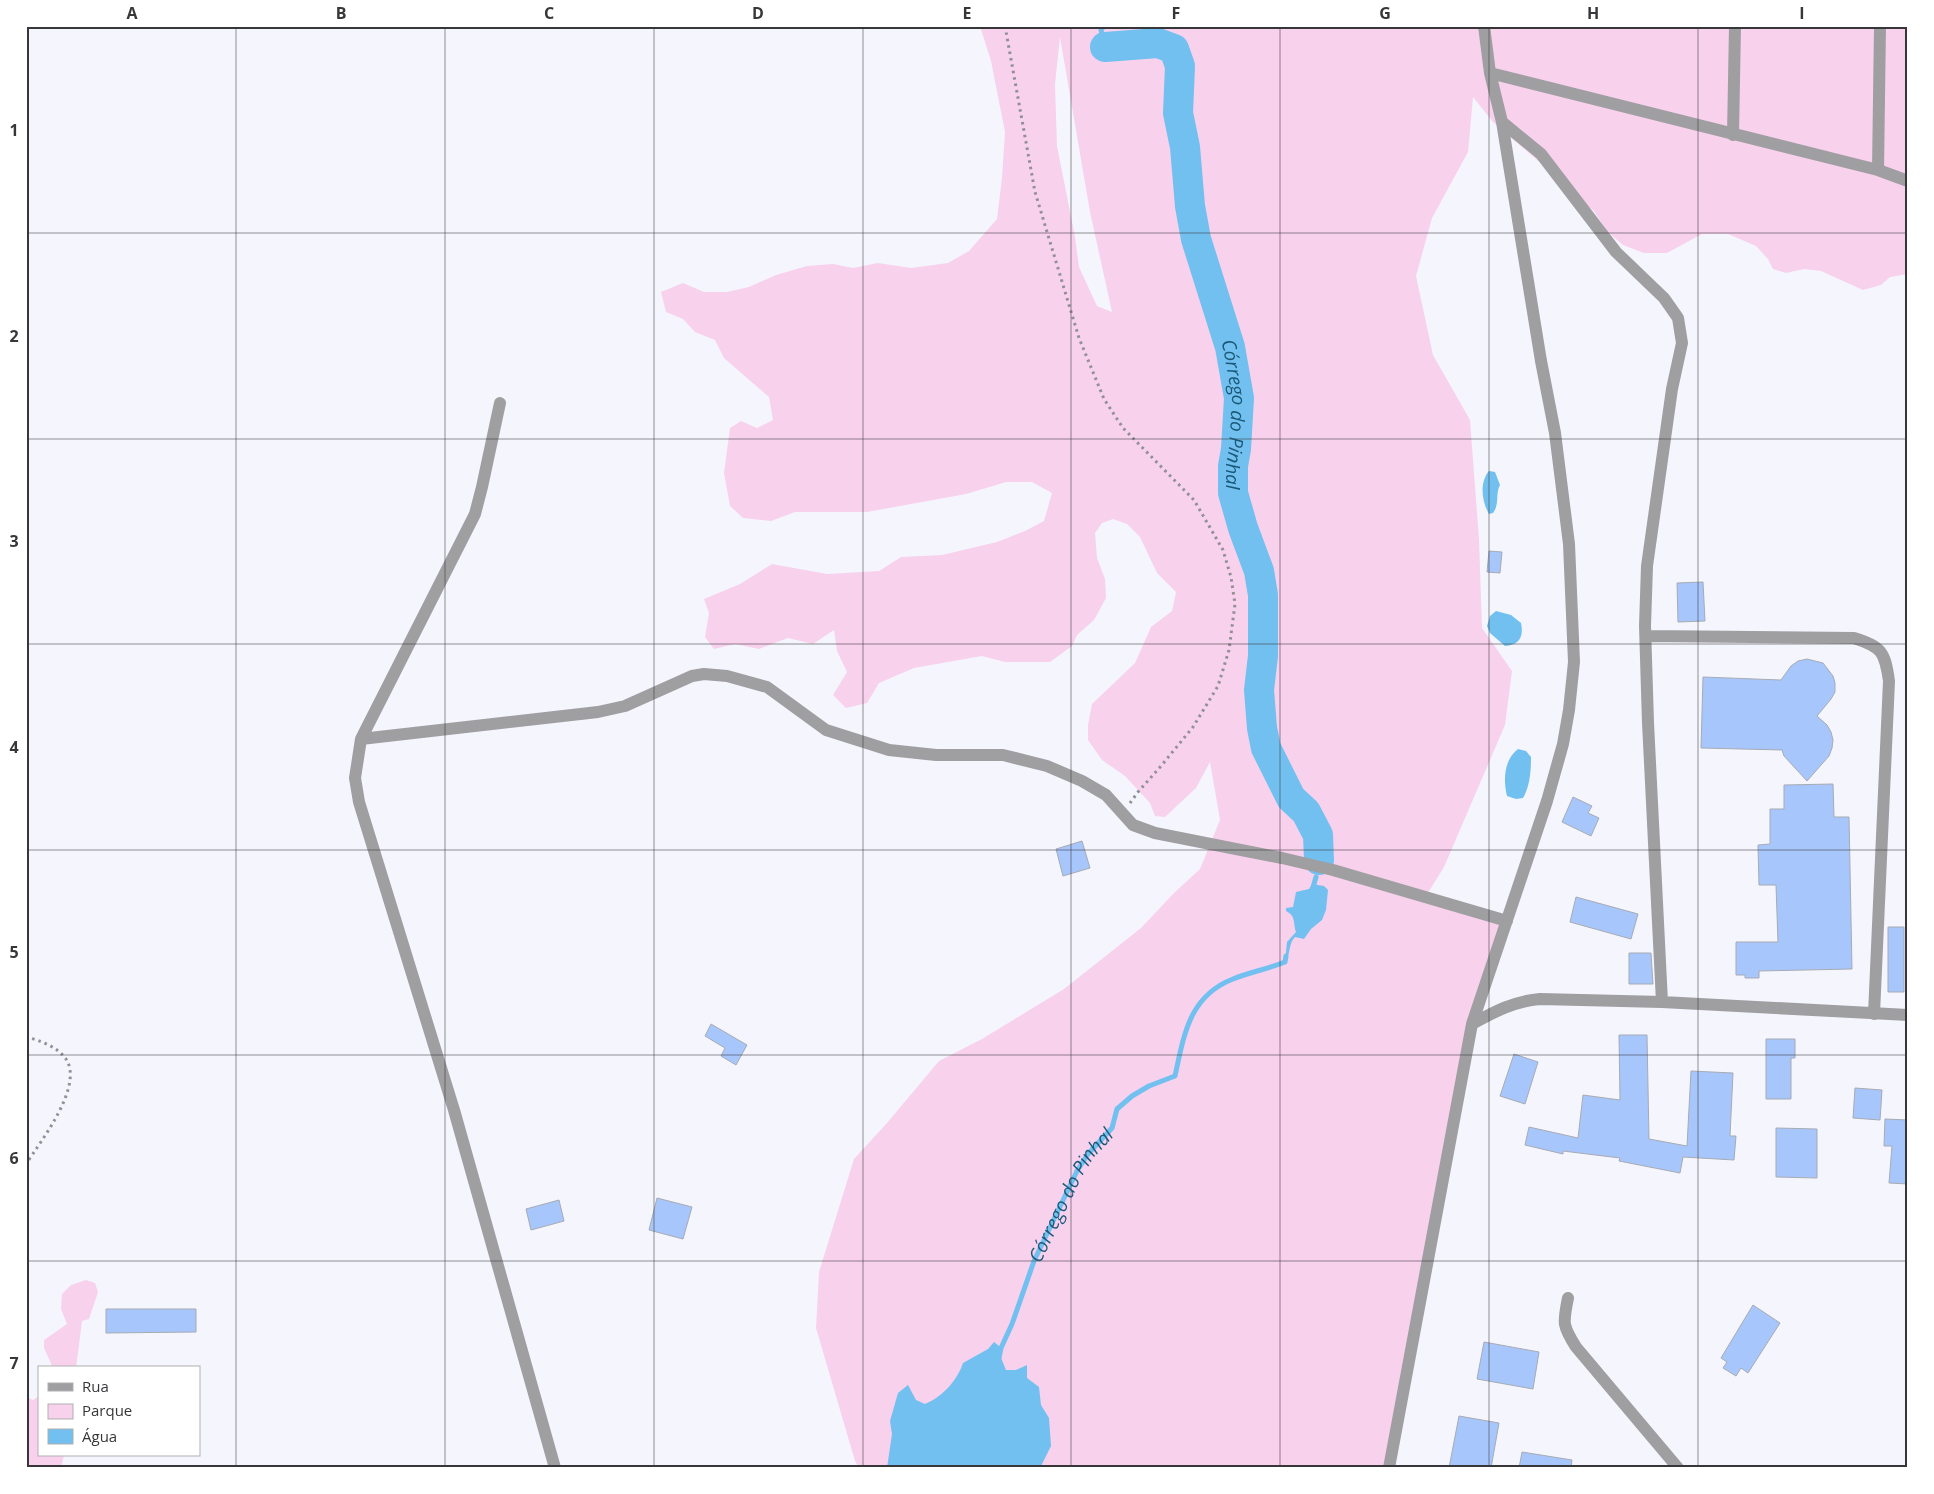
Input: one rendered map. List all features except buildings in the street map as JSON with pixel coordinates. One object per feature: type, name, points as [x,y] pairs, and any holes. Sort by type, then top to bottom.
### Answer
[{"type":"street","points":[[1388,1468],[1472,1024],[1544,810],[1563,744],[1574,662],[1569,544],[1562,480],[1502,122],[1490,73],[1484,26]]},
{"type":"street","points":[[1733,134],[1735,26]]},
{"type":"street","points":[[1878,170],[1880,26]]},
{"type":"street","points":[[1490,73],[1878,170],[1908,181]]},
{"type":"street","points":[[1502,122],[1541,154],[1616,252],[1664,298],[1678,318],[1682,343],[1672,389],[1647,566],[1646,636],[1662,1002]]},
{"type":"street","points":[[500,403],[475,514],[362,739],[355,778],[359,802],[454,1110],[555,1468]]},
{"type":"street","points":[[1646,636],[1854,638],[1867,642],[1880,650],[1886,660],[1889,681],[1874,1014]]},
{"type":"street","points":[[362,739],[610,710],[625,706],[692,676],[704,674],[727,676],[767,687],[826,730],[889,750],[936,755],[1003,756],[1047,766],[1082,781],[1106,795],[1133,825],[1155,833],[1316,866],[1507,922]]},
{"type":"street","points":[[1472,1024],[1503,1007],[1523,1000],[1540,999],[1662,1002],[1908,1015]]},
{"type":"street","points":[[1568,1298],[1563,1321],[1566,1332],[1576,1347],[1678,1468]]},
{"type":"path","points":[[1004,26],[1035,192],[1079,338],[1104,400],[1123,428],[1194,500],[1223,550],[1231,577],[1235,604],[1230,650],[1218,686],[1193,727],[1130,803],[1126,818]]},
{"type":"path","points":[[26,1037],[38,1040],[57,1050],[67,1060],[71,1075],[68,1093],[51,1126],[26,1164]]},
{"type":"green space","points":[[980,26],[1908,26],[1908,274],[1890,277],[1881,285],[1863,290],[1821,271],[1804,269],[1786,273],[1773,269],[1768,259],[1756,246],[1728,234],[1702,234],[1667,253],[1644,253],[1623,245],[1608,232],[1593,210],[1566,193],[1543,165],[1493,122],[1473,97],[1468,152],[1432,218],[1416,276],[1433,355],[1470,420],[1479,539],[1482,628],[1512,671],[1505,725],[1444,867],[1423,901],[1510,926],[1478,1016],[1394,1468],[859,1468],[855,1461],[816,1328],[819,1272],[854,1159],[939,1061],[982,1039],[1064,989],[1141,928],[1200,869],[1220,820],[1210,762],[1196,788],[1165,817],[1155,816],[1150,803],[1125,776],[1102,760],[1088,740],[1088,725],[1092,704],[1135,663],[1151,627],[1172,611],[1176,592],[1157,573],[1140,537],[1127,524],[1113,519],[1102,523],[1095,533],[1097,558],[1105,579],[1106,598],[1094,620],[1077,635],[1072,646],[1050,662],[1005,662],[982,656],[914,668],[879,683],[867,703],[846,708],[833,695],[847,672],[837,651],[834,630],[813,644],[788,638],[759,649],[735,644],[714,649],[705,637],[709,613],[704,599],[740,584],[772,564],[827,574],[879,571],[901,557],[942,555],[997,542],[1044,521],[1052,493],[1032,482],[1006,482],[966,494],[867,512],[795,512],[771,521],[743,518],[730,506],[724,473],[730,428],[741,421],[757,428],[773,420],[769,397],[724,358],[715,340],[695,332],[683,319],[666,312],[661,292],[683,283],[704,292],[727,292],[749,287],[776,275],[807,266],[833,264],[853,268],[878,263],[911,268],[948,263],[969,251],[997,219],[1002,178],[1005,132],[991,61]],"holes":[[[1060,37],[1090,212],[1112,312],[1097,306],[1079,267],[1057,146],[1055,84]]]},
{"type":"green space","points":[[86,1280],[95,1283],[98,1292],[89,1319],[82,1321],[76,1366],[52,1366],[44,1348],[44,1340],[67,1324],[61,1309],[62,1294],[71,1285]]},
{"type":"green space","points":[[26,1397],[33,1400],[38,1397],[38,1456],[64,1456],[61,1468],[26,1468]]},
{"type":"water","points":[[1489,471],[1495,472],[1500,485],[1495,510],[1489,514],[1485,504],[1483,487]]},
{"type":"water","points":[[1496,611],[1511,615],[1521,623],[1521,636],[1514,644],[1505,646],[1490,633],[1487,626],[1490,616]]},
{"type":"water","points":[[1518,749],[1526,751],[1531,757],[1531,768],[1529,783],[1523,798],[1516,799],[1507,796],[1505,777],[1507,764],[1513,753]]},
{"type":"water","points":[[1312,884],[1324,886],[1328,890],[1326,910],[1322,920],[1311,929],[1304,939],[1295,937],[1285,962],[1287,942],[1296,932],[1293,917],[1286,911],[1286,908],[1293,907],[1296,892],[1309,889]]},
{"type":"water","points":[[994,1342],[999,1346],[999,1353],[1006,1370],[1016,1370],[1027,1365],[1027,1378],[1039,1387],[1041,1405],[1049,1418],[1051,1446],[1040,1468],[887,1468],[892,1434],[890,1421],[898,1393],[908,1385],[916,1400],[925,1404],[931,1401],[943,1393],[953,1382],[963,1363],[988,1349]]},
{"type":"waterway","name":"Córrego do Pinhal","points":[[1104,26],[1101,30],[1105,47]]},
{"type":"waterway","name":"Córrego do Pinhal","points":[[1105,47],[1158,43],[1174,49],[1180,66],[1178,113],[1185,147],[1190,206],[1196,239],[1230,347],[1239,398],[1233,466],[1233,493],[1243,528],[1259,571],[1263,595],[1263,656],[1259,690],[1262,728],[1266,748],[1291,798],[1306,812],[1318,835],[1319,860]]},
{"type":"waterway","name":"Córrego do Pinhal","points":[[1312,891],[1316,877]]},
{"type":"waterway","name":"Córrego do Pinhal","points":[[999,1358],[1001,1348],[1012,1324],[1034,1261],[1077,1171],[1088,1154],[1112,1128],[1117,1109],[1132,1096],[1149,1086],[1175,1076],[1191,1018],[1198,1006],[1218,986],[1246,974],[1285,962],[1286,956]]}]
